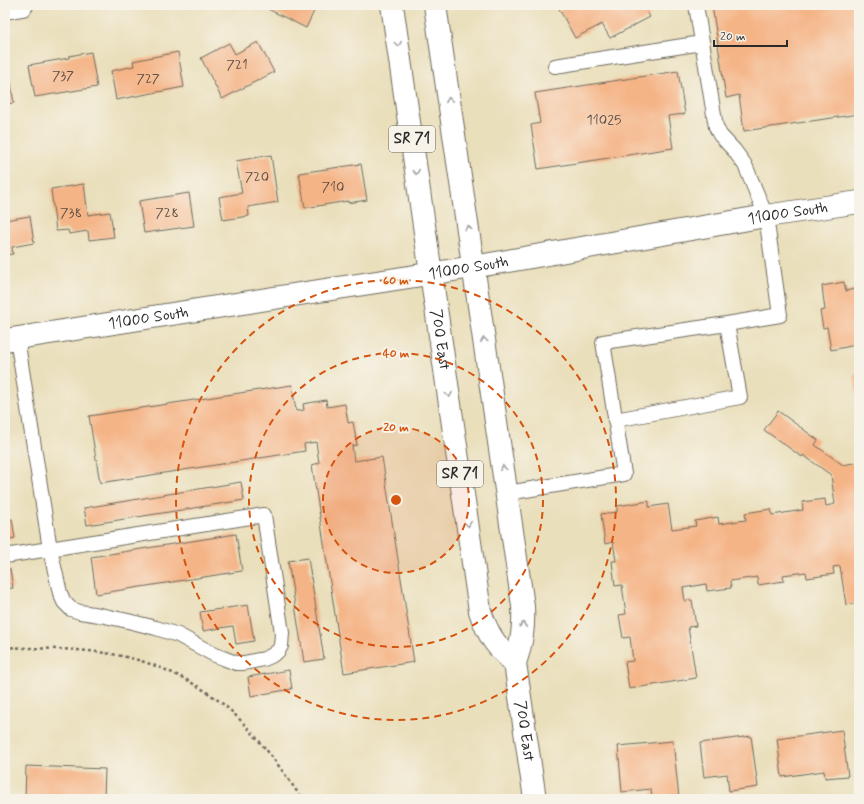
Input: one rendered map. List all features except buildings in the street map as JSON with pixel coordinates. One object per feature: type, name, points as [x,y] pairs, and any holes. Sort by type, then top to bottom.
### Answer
[{"type":"main road","points":[[5,8],[22,5]]},
{"type":"main road","name":"700 East","points":[[392,5],[480,612],[492,640],[515,662]]},
{"type":"main road","name":"700 East","points":[[435,5],[523,606],[523,636],[515,662],[535,799]]},
{"type":"main road","name":"11000 South","points":[[11,339],[431,274],[766,216],[859,202]]},
{"type":"lane","points":[[507,493],[624,474],[603,342],[780,315],[766,216],[745,166],[734,150],[720,135],[716,127],[696,5]]},
{"type":"lane","points":[[555,66],[702,43]]},
{"type":"lane","points":[[616,420],[740,397],[727,324]]},
{"type":"lane","points":[[5,556],[50,549],[264,515],[282,633],[281,646],[278,651],[264,659],[236,663],[215,655],[178,635],[128,621],[80,612],[71,609],[64,602],[60,593],[50,549],[11,339]]},
{"type":"path","points":[[5,648],[85,651],[111,654],[136,660],[183,678],[229,709],[250,730],[294,786],[302,799]]}]
